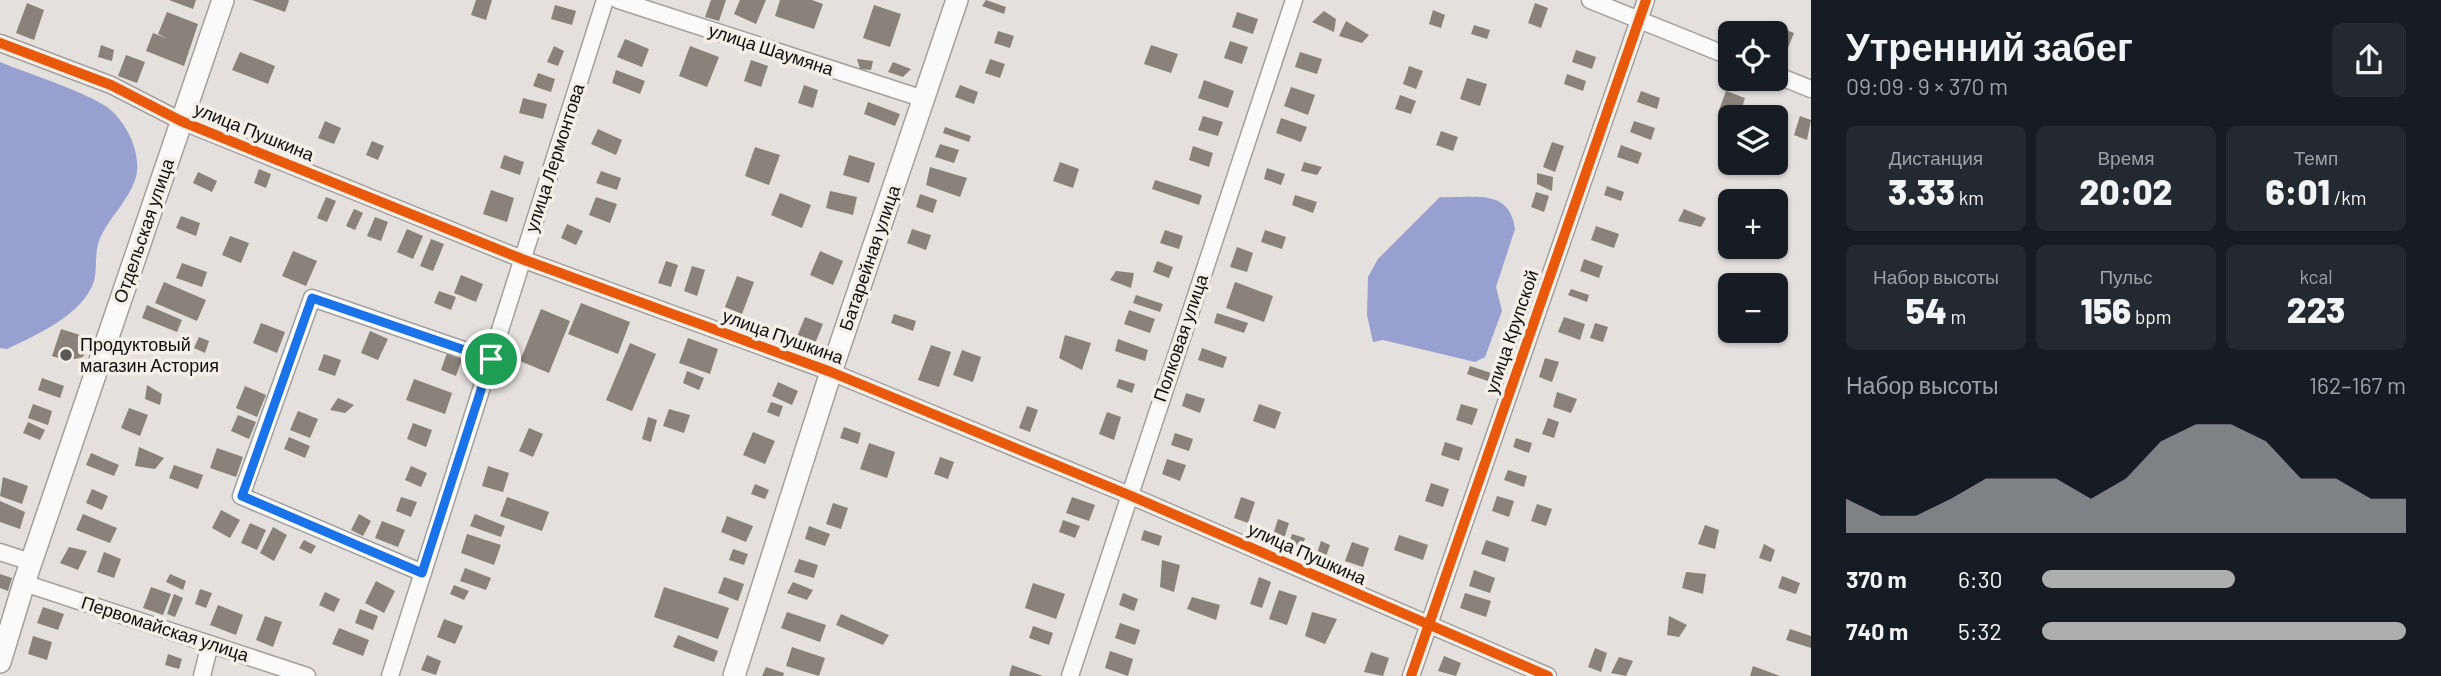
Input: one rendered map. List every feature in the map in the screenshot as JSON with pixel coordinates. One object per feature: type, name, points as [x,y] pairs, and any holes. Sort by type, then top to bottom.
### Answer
[{"type":"street","name":"Отдельская улица","points":[[0,662],[31,562],[223,0]]},
{"type":"street","name":"улица Лермонтова","points":[[390,676],[605,0]]},
{"type":"street","name":"улица Шаумяна","points":[[618,0],[924,99]]},
{"type":"street","name":"Батарейная улица","points":[[734,676],[831,372],[957,0]]},
{"type":"street","name":"Полковая улица","points":[[1070,676],[1294,0]]},
{"type":"street","points":[[1590,0],[1718,52]]},
{"type":"street","name":"улица Крупской","points":[[1411,676],[1646,0]]},
{"type":"street","name":"улица Пушкина","points":[[0,43],[111,85],[181,121],[522,259],[831,372],[1129,495],[1548,676]]},
{"type":"street","points":[[1788,80],[1811,89]]},
{"type":"street","points":[[422,573],[242,496],[312,298],[491,359]]},
{"type":"street","points":[[0,552],[31,562]]},
{"type":"street","name":"Первомайская улица","points":[[24,583],[307,676]]},
{"type":"street","points":[[202,676],[211,644]]},
{"type":"water","points":[[0,62],[66,87],[104,105],[119,119],[131,138],[137,160],[132,187],[99,240],[94,281],[88,293],[69,314],[7,349],[0,348]]},
{"type":"water","points":[[1440,197],[1477,197],[1498,201],[1506,207],[1515,229],[1496,287],[1502,311],[1485,357],[1475,362],[1383,340],[1373,342],[1367,315],[1368,277],[1378,259]]},
{"type":"building","points":[[169,0],[196,0],[193,9]]},
{"type":"building","points":[[252,0],[288,0],[289,1],[285,12]]},
{"type":"building","points":[[476,0],[492,0],[486,20],[471,15]]},
{"type":"building","points":[[711,0],[726,0],[719,21],[705,17]]},
{"type":"building","points":[[740,0],[766,0],[756,24],[734,14]]},
{"type":"building","points":[[780,0],[812,0],[823,4],[814,29],[775,16]]},
{"type":"building","points":[[986,0],[1006,7],[1004,14],[982,6]]},
{"type":"building","points":[[27,3],[44,10],[34,40],[16,33]]},
{"type":"building","points":[[1535,3],[1548,8],[1541,28],[1528,23]]},
{"type":"building","points":[[555,5],[576,11],[572,25],[551,19]]},
{"type":"building","points":[[874,5],[901,14],[890,47],[863,38]]},
{"type":"building","points":[[1433,10],[1445,15],[1441,28],[1429,24]]},
{"type":"building","points":[[1324,11],[1336,19],[1334,32],[1312,22]]},
{"type":"building","points":[[167,12],[198,24],[184,66],[146,51],[153,33],[168,39],[158,34]]},
{"type":"building","points":[[1237,12],[1258,19],[1253,34],[1232,27]]},
{"type":"building","points":[[1346,21],[1369,35],[1362,43],[1339,36]]},
{"type":"building","points":[[1474,25],[1490,30],[1487,39],[1471,34]]},
{"type":"building","points":[[998,31],[1014,36],[1010,48],[994,43]]},
{"type":"building","points":[[1788,31],[1794,33],[1788,48]]},
{"type":"building","points":[[625,39],[649,49],[642,67],[617,57]]},
{"type":"building","points":[[1230,41],[1248,47],[1242,64],[1224,58]]},
{"type":"building","points":[[101,45],[114,50],[112,61],[98,57]]},
{"type":"building","points":[[1151,45],[1178,54],[1171,73],[1144,64]]},
{"type":"building","points":[[554,46],[564,51],[558,66],[547,62]]},
{"type":"building","points":[[690,46],[719,57],[707,87],[679,76]]},
{"type":"building","points":[[1576,50],[1596,57],[1592,69],[1572,62]]},
{"type":"building","points":[[240,52],[275,66],[268,84],[232,70]]},
{"type":"building","points":[[1300,52],[1322,59],[1317,74],[1295,67]]},
{"type":"building","points":[[126,55],[145,62],[137,83],[118,76]]},
{"type":"building","points":[[857,59],[873,61],[871,70],[860,69]]},
{"type":"building","points":[[990,59],[1005,64],[1000,78],[985,73]]},
{"type":"building","points":[[751,60],[768,66],[761,87],[744,81]]},
{"type":"building","points":[[893,62],[911,69],[903,77],[888,72]]},
{"type":"building","points":[[1409,66],[1423,71],[1416,89],[1403,84]]},
{"type":"building","points":[[616,70],[645,81],[640,94],[612,83]]},
{"type":"building","points":[[538,73],[555,79],[551,92],[533,86]]},
{"type":"building","points":[[1567,74],[1586,81],[1583,91],[1564,84]]},
{"type":"building","points":[[1467,78],[1487,84],[1480,106],[1460,99]]},
{"type":"building","points":[[1204,80],[1234,91],[1228,108],[1198,98]]},
{"type":"building","points":[[804,85],[818,90],[813,108],[798,103]]},
{"type":"building","points":[[960,85],[978,92],[974,104],[955,97]]},
{"type":"building","points":[[1291,87],[1315,95],[1308,115],[1284,106]]},
{"type":"building","points":[[1641,91],[1660,98],[1657,109],[1637,102]]},
{"type":"building","points":[[1726,91],[1745,98],[1743,105],[1721,105]]},
{"type":"building","points":[[1400,95],[1416,101],[1411,114],[1395,109]]},
{"type":"building","points":[[523,98],[547,104],[543,119],[519,113]]},
{"type":"building","points":[[868,102],[900,114],[895,126],[864,114]]},
{"type":"building","points":[[1203,116],[1223,122],[1218,136],[1198,130]]},
{"type":"building","points":[[1800,116],[1811,120],[1807,140],[1794,135]]},
{"type":"building","points":[[1281,118],[1307,127],[1301,142],[1276,133]]},
{"type":"building","points":[[325,121],[341,128],[334,144],[318,138]]},
{"type":"building","points":[[1634,121],[1655,128],[1651,140],[1630,132]]},
{"type":"building","points":[[945,127],[971,136],[969,142],[943,133]]},
{"type":"building","points":[[598,129],[622,140],[616,155],[591,144]]},
{"type":"building","points":[[1441,131],[1458,137],[1453,151],[1436,145]]},
{"type":"building","points":[[372,141],[384,146],[378,160],[366,155]]},
{"type":"building","points":[[1552,142],[1564,146],[1555,172],[1543,167]]},
{"type":"building","points":[[940,144],[959,150],[954,163],[935,157]]},
{"type":"building","points":[[1621,145],[1642,153],[1638,164],[1617,157]]},
{"type":"building","points":[[1193,146],[1213,153],[1209,167],[1189,160]]},
{"type":"building","points":[[755,147],[780,155],[769,185],[745,176]]},
{"type":"building","points":[[504,155],[524,162],[520,175],[500,168]]},
{"type":"building","points":[[849,155],[875,163],[869,183],[843,175]]},
{"type":"building","points":[[1060,162],[1079,169],[1073,188],[1053,181]]},
{"type":"building","points":[[1304,162],[1322,167],[1317,175],[1301,171]]},
{"type":"building","points":[[930,167],[967,178],[960,197],[926,185]]},
{"type":"building","points":[[1267,168],[1285,174],[1281,185],[1264,179]]},
{"type":"building","points":[[259,169],[271,174],[266,188],[254,183]]},
{"type":"building","points":[[601,171],[621,178],[617,190],[596,183]]},
{"type":"building","points":[[198,172],[217,181],[212,192],[193,183]]},
{"type":"building","points":[[1537,173],[1553,177],[1552,191],[1537,184]]},
{"type":"building","points":[[1155,180],[1202,195],[1199,205],[1152,189]]},
{"type":"building","points":[[1607,186],[1624,192],[1621,201],[1604,195]]},
{"type":"building","points":[[491,190],[514,198],[507,222],[483,214]]},
{"type":"building","points":[[830,191],[857,197],[853,215],[826,208]]},
{"type":"building","points":[[1536,192],[1549,196],[1544,212],[1531,207]]},
{"type":"building","points":[[780,193],[811,205],[802,228],[771,215]]},
{"type":"building","points":[[920,194],[937,200],[933,213],[916,207]]},
{"type":"building","points":[[1295,195],[1317,202],[1313,213],[1292,205]]},
{"type":"building","points":[[326,197],[336,201],[327,222],[317,218]]},
{"type":"building","points":[[596,197],[617,204],[610,223],[589,215]]},
{"type":"building","points":[[354,209],[363,213],[355,230],[346,226]]},
{"type":"building","points":[[1684,209],[1706,218],[1701,227],[1678,221]]},
{"type":"building","points":[[181,216],[200,223],[196,236],[176,228]]},
{"type":"building","points":[[375,217],[388,222],[381,241],[367,236]]},
{"type":"building","points":[[567,224],[583,231],[576,245],[561,238]]},
{"type":"building","points":[[1596,226],[1619,234],[1614,248],[1591,240]]},
{"type":"building","points":[[407,229],[423,236],[413,259],[397,252]]},
{"type":"building","points":[[912,229],[931,235],[926,250],[907,243]]},
{"type":"building","points":[[1165,230],[1183,236],[1179,249],[1160,243]]},
{"type":"building","points":[[1265,230],[1286,237],[1282,249],[1261,242]]},
{"type":"building","points":[[230,236],[249,243],[241,263],[222,255]]},
{"type":"building","points":[[431,239],[444,244],[433,271],[420,266]]},
{"type":"building","points":[[1237,247],[1253,253],[1247,272],[1230,267]]},
{"type":"building","points":[[293,251],[317,261],[306,286],[282,276]]},
{"type":"building","points":[[820,251],[843,261],[833,285],[810,275]]},
{"type":"building","points":[[1584,259],[1603,266],[1599,278],[1580,271]]},
{"type":"building","points":[[666,261],[678,265],[671,287],[658,283]]},
{"type":"building","points":[[1157,261],[1173,267],[1169,278],[1153,272]]},
{"type":"building","points":[[182,263],[207,272],[202,287],[176,278]]},
{"type":"building","points":[[692,266],[705,270],[697,296],[684,291]]},
{"type":"building","points":[[1116,271],[1134,273],[1131,288],[1110,280]]},
{"type":"building","points":[[461,275],[483,284],[476,302],[454,293]]},
{"type":"building","points":[[737,276],[754,282],[742,314],[725,307]]},
{"type":"building","points":[[164,282],[206,300],[197,321],[155,303]]},
{"type":"building","points":[[1235,282],[1273,296],[1264,322],[1226,308]]},
{"type":"building","points":[[1571,289],[1589,295],[1587,302],[1568,295]]},
{"type":"building","points":[[439,291],[456,297],[451,310],[434,303]]},
{"type":"building","points":[[1136,295],[1163,304],[1160,312],[1133,303]]},
{"type":"building","points":[[581,303],[630,322],[618,354],[568,334]]},
{"type":"building","points":[[147,305],[182,320],[177,332],[142,318]]},
{"type":"building","points":[[541,309],[570,321],[549,373],[520,361]]},
{"type":"building","points":[[1129,310],[1155,319],[1150,333],[1124,324]]},
{"type":"building","points":[[1217,313],[1248,323],[1244,333],[1214,323]]},
{"type":"building","points":[[894,314],[916,321],[913,331],[891,323]]},
{"type":"building","points":[[805,317],[823,324],[814,346],[796,339]]},
{"type":"building","points":[[1564,317],[1585,324],[1580,340],[1558,332]]},
{"type":"building","points":[[261,323],[285,332],[277,353],[253,343]]},
{"type":"building","points":[[1595,323],[1608,327],[1603,342],[1590,338]]},
{"type":"building","points":[[61,329],[93,339],[83,357],[75,359],[66,356],[65,360],[52,356]]},
{"type":"building","points":[[370,331],[388,339],[378,360],[361,353]]},
{"type":"building","points":[[1065,335],[1091,343],[1082,370],[1059,358]]},
{"type":"building","points":[[199,337],[209,341],[205,353],[194,348]]},
{"type":"building","points":[[688,338],[718,349],[710,374],[679,363]]},
{"type":"building","points":[[1118,339],[1148,350],[1145,361],[1115,351]]},
{"type":"building","points":[[630,343],[656,354],[632,411],[606,400]]},
{"type":"building","points":[[931,345],[951,352],[939,387],[918,380]]},
{"type":"building","points":[[1202,348],[1227,357],[1223,368],[1198,360]]},
{"type":"building","points":[[962,350],[981,357],[973,382],[953,375]]},
{"type":"building","points":[[447,353],[462,359],[456,376],[441,370]]},
{"type":"building","points":[[324,354],[341,360],[335,376],[318,370]]},
{"type":"building","points":[[1545,358],[1559,362],[1552,382],[1539,377]]},
{"type":"building","points":[[1470,366],[1491,373],[1488,381],[1467,374]]},
{"type":"building","points":[[687,371],[704,378],[699,390],[683,383]]},
{"type":"building","points":[[42,378],[64,386],[60,398],[38,390]]},
{"type":"building","points":[[414,379],[452,393],[445,414],[406,400]]},
{"type":"building","points":[[1119,379],[1135,384],[1132,393],[1116,387]]},
{"type":"building","points":[[778,382],[798,391],[792,405],[772,396]]},
{"type":"building","points":[[147,385],[162,394],[160,405],[145,399]]},
{"type":"building","points":[[245,386],[266,395],[257,417],[236,408]]},
{"type":"building","points":[[1557,392],[1577,399],[1571,413],[1553,407]]},
{"type":"building","points":[[1186,393],[1205,399],[1200,413],[1182,406]]},
{"type":"building","points":[[338,398],[354,405],[345,413],[330,410]]},
{"type":"building","points":[[771,402],[783,406],[779,417],[767,412]]},
{"type":"building","points":[[33,404],[52,411],[48,425],[28,418]]},
{"type":"building","points":[[1259,404],[1281,412],[1275,429],[1253,421]]},
{"type":"building","points":[[1461,404],[1478,409],[1472,425],[1456,420]]},
{"type":"building","points":[[1027,406],[1038,410],[1030,432],[1019,428]]},
{"type":"building","points":[[129,408],[148,415],[140,436],[121,428]]},
{"type":"building","points":[[669,409],[690,415],[684,433],[663,426]]},
{"type":"building","points":[[298,411],[318,419],[310,438],[290,430]]},
{"type":"building","points":[[1107,412],[1121,417],[1114,440],[1099,434]]},
{"type":"building","points":[[238,415],[256,422],[249,439],[231,431]]},
{"type":"building","points":[[648,417],[657,420],[651,442],[642,439]]},
{"type":"building","points":[[1548,418],[1559,422],[1554,438],[1542,434]]},
{"type":"building","points":[[28,422],[45,430],[40,440],[23,433]]},
{"type":"building","points":[[413,423],[432,430],[426,447],[407,439]]},
{"type":"building","points":[[844,427],[861,433],[858,444],[840,438]]},
{"type":"building","points":[[529,428],[543,434],[533,457],[519,451]]},
{"type":"building","points":[[753,432],[775,441],[765,464],[743,455]]},
{"type":"building","points":[[1175,433],[1193,439],[1189,451],[1171,445]]},
{"type":"building","points":[[289,437],[310,446],[305,458],[284,449]]},
{"type":"building","points":[[1516,438],[1532,443],[1529,453],[1513,447]]},
{"type":"building","points":[[1445,442],[1463,448],[1459,461],[1441,455]]},
{"type":"building","points":[[869,443],[895,452],[887,478],[860,469]]},
{"type":"building","points":[[139,447],[164,458],[155,469],[135,466]]},
{"type":"building","points":[[217,448],[243,457],[236,477],[210,468]]},
{"type":"building","points":[[91,453],[119,465],[114,476],[86,465]]},
{"type":"building","points":[[940,457],[954,462],[948,479],[934,474]]},
{"type":"building","points":[[1167,459],[1186,465],[1180,481],[1162,474]]},
{"type":"building","points":[[174,465],[203,475],[198,489],[169,478]]},
{"type":"building","points":[[411,466],[427,473],[421,487],[405,480]]},
{"type":"building","points":[[488,466],[509,473],[503,492],[482,486]]},
{"type":"building","points":[[1508,470],[1527,476],[1524,487],[1504,480]]},
{"type":"building","points":[[3,477],[28,486],[22,504],[0,496]]},
{"type":"building","points":[[1431,483],[1449,489],[1443,507],[1425,501]]},
{"type":"building","points":[[755,484],[769,490],[765,499],[751,494]]},
{"type":"building","points":[[92,489],[108,496],[102,510],[86,503]]},
{"type":"building","points":[[1497,496],[1514,501],[1509,517],[1492,511]]},
{"type":"building","points":[[401,497],[417,502],[411,517],[396,511]]},
{"type":"building","points":[[507,497],[549,512],[542,531],[500,516]]},
{"type":"building","points":[[1072,497],[1095,505],[1089,521],[1066,513]]},
{"type":"building","points":[[1241,497],[1255,502],[1248,523],[1234,518]]},
{"type":"building","points":[[0,501],[25,512],[20,529],[0,522]]},
{"type":"building","points":[[833,503],[848,508],[841,529],[826,524]]},
{"type":"building","points":[[1537,504],[1552,509],[1546,526],[1531,521]]},
{"type":"building","points":[[221,510],[240,520],[230,538],[212,528]]},
{"type":"building","points":[[83,514],[117,528],[110,543],[76,530]]},
{"type":"building","points":[[359,514],[371,521],[363,536],[351,530]]},
{"type":"building","points":[[475,514],[505,526],[501,537],[470,526]]},
{"type":"building","points":[[727,516],[753,526],[746,542],[721,532]]},
{"type":"building","points":[[1278,519],[1289,523],[1283,542],[1272,538]]},
{"type":"building","points":[[1063,520],[1080,526],[1075,538],[1059,532]]},
{"type":"building","points":[[382,521],[405,530],[398,547],[375,538]]},
{"type":"building","points":[[250,523],[266,530],[257,550],[241,543]]},
{"type":"building","points":[[1705,525],[1719,530],[1715,549],[1698,544]]},
{"type":"building","points":[[809,526],[830,534],[825,546],[805,539]]},
{"type":"building","points":[[273,527],[287,535],[274,561],[260,553]]},
{"type":"building","points":[[1144,530],[1162,536],[1159,546],[1141,540]]},
{"type":"building","points":[[467,534],[501,545],[494,565],[461,553]]},
{"type":"building","points":[[1292,534],[1305,538],[1300,554],[1287,550]]},
{"type":"building","points":[[1399,535],[1428,545],[1423,560],[1394,550]]},
{"type":"building","points":[[304,540],[316,546],[311,554],[299,548]]},
{"type":"building","points":[[1486,540],[1509,548],[1505,562],[1481,554]]},
{"type":"building","points":[[1321,541],[1330,545],[1324,562],[1315,559]]},
{"type":"building","points":[[1352,542],[1369,548],[1363,567],[1345,561]]},
{"type":"building","points":[[1764,544],[1775,550],[1771,562],[1759,558]]},
{"type":"building","points":[[69,547],[87,551],[78,570],[60,563]]},
{"type":"building","points":[[733,549],[748,554],[744,565],[729,560]]},
{"type":"building","points":[[104,552],[121,559],[114,578],[97,572]]},
{"type":"building","points":[[799,559],[818,565],[814,578],[794,572]]},
{"type":"building","points":[[1162,560],[1180,565],[1174,592],[1160,587]]},
{"type":"building","points":[[465,568],[491,578],[486,590],[460,581]]},
{"type":"building","points":[[1474,570],[1495,578],[1490,593],[1469,586]]},
{"type":"building","points":[[1686,572],[1706,574],[1703,594],[1682,588]]},
{"type":"building","points":[[0,574],[12,578],[8,591],[0,588]]},
{"type":"building","points":[[170,574],[186,581],[183,590],[166,582]]},
{"type":"building","points":[[1782,576],[1800,583],[1796,594],[1778,588]]},
{"type":"building","points":[[724,577],[744,584],[738,601],[718,593]]},
{"type":"building","points":[[1259,577],[1271,582],[1262,608],[1250,604]]},
{"type":"building","points":[[376,581],[395,591],[384,613],[365,603]]},
{"type":"building","points":[[793,582],[813,590],[807,600],[787,593]]},
{"type":"building","points":[[1033,583],[1065,594],[1056,619],[1025,608]]},
{"type":"building","points":[[454,585],[469,591],[464,600],[450,594]]},
{"type":"building","points":[[151,587],[171,594],[163,615],[143,608]]},
{"type":"building","points":[[664,587],[729,608],[718,639],[654,617]]},
{"type":"building","points":[[200,589],[212,593],[206,608],[195,604]]},
{"type":"building","points":[[1279,590],[1297,596],[1287,625],[1269,619]]},
{"type":"building","points":[[325,592],[340,599],[334,612],[319,605]]},
{"type":"building","points":[[1123,593],[1138,599],[1134,611],[1119,605]]},
{"type":"building","points":[[1465,593],[1491,601],[1486,617],[1460,608]]},
{"type":"building","points":[[174,594],[183,598],[175,617],[167,614]]},
{"type":"building","points":[[1192,597],[1220,605],[1216,620],[1187,609]]},
{"type":"building","points":[[218,605],[243,615],[236,635],[210,625]]},
{"type":"building","points":[[43,607],[64,614],[58,630],[37,623]]},
{"type":"building","points":[[360,609],[378,616],[373,630],[355,623]]},
{"type":"building","points":[[787,612],[826,625],[820,642],[781,628]]},
{"type":"building","points":[[1312,612],[1337,619],[1325,644],[1305,636]]},
{"type":"building","points":[[841,614],[889,635],[883,645],[836,625]]},
{"type":"building","points":[[265,616],[282,622],[273,647],[256,640]]},
{"type":"building","points":[[1669,616],[1687,625],[1679,637],[1667,635]]},
{"type":"building","points":[[444,619],[463,626],[455,644],[437,637]]},
{"type":"building","points":[[1120,623],[1140,630],[1135,645],[1115,638]]},
{"type":"building","points":[[1033,626],[1053,633],[1049,645],[1029,638]]},
{"type":"building","points":[[339,628],[369,640],[363,656],[332,644]]},
{"type":"building","points":[[1790,629],[1811,636],[1811,648],[1786,640]]},
{"type":"building","points":[[678,635],[718,651],[714,662],[673,647]]},
{"type":"building","points":[[33,636],[52,642],[47,660],[28,654]]},
{"type":"building","points":[[792,647],[825,658],[819,676],[786,666]]},
{"type":"building","points":[[1595,648],[1607,653],[1601,672],[1588,667]]},
{"type":"building","points":[[1110,651],[1133,659],[1128,676],[1105,668]]},
{"type":"building","points":[[1371,652],[1389,658],[1383,676],[1364,672]]},
{"type":"building","points":[[168,654],[182,659],[179,669],[165,665]]},
{"type":"building","points":[[427,655],[441,661],[436,675],[421,670]]},
{"type":"building","points":[[1444,656],[1461,663],[1456,676],[1438,671]]},
{"type":"building","points":[[1619,657],[1633,661],[1626,676],[1611,673]]},
{"type":"building","points":[[1012,665],[1043,676],[1009,676]]},
{"type":"building","points":[[1753,666],[1780,676],[1750,676]]},
{"type":"building","points":[[766,667],[784,673],[783,676],[762,676]]},
{"type":"cycle path","points":[[1411,676],[1646,0]]},
{"type":"cycle path","points":[[0,43],[111,85],[181,121],[522,259],[831,372],[1129,495],[1548,676]]},
{"type":"place","name":"Продуктовый магазин Астория","points":[[66,355]]},
{"type":"route","points":[[312,298],[491,359],[422,573],[242,496],[312,298]]}]
